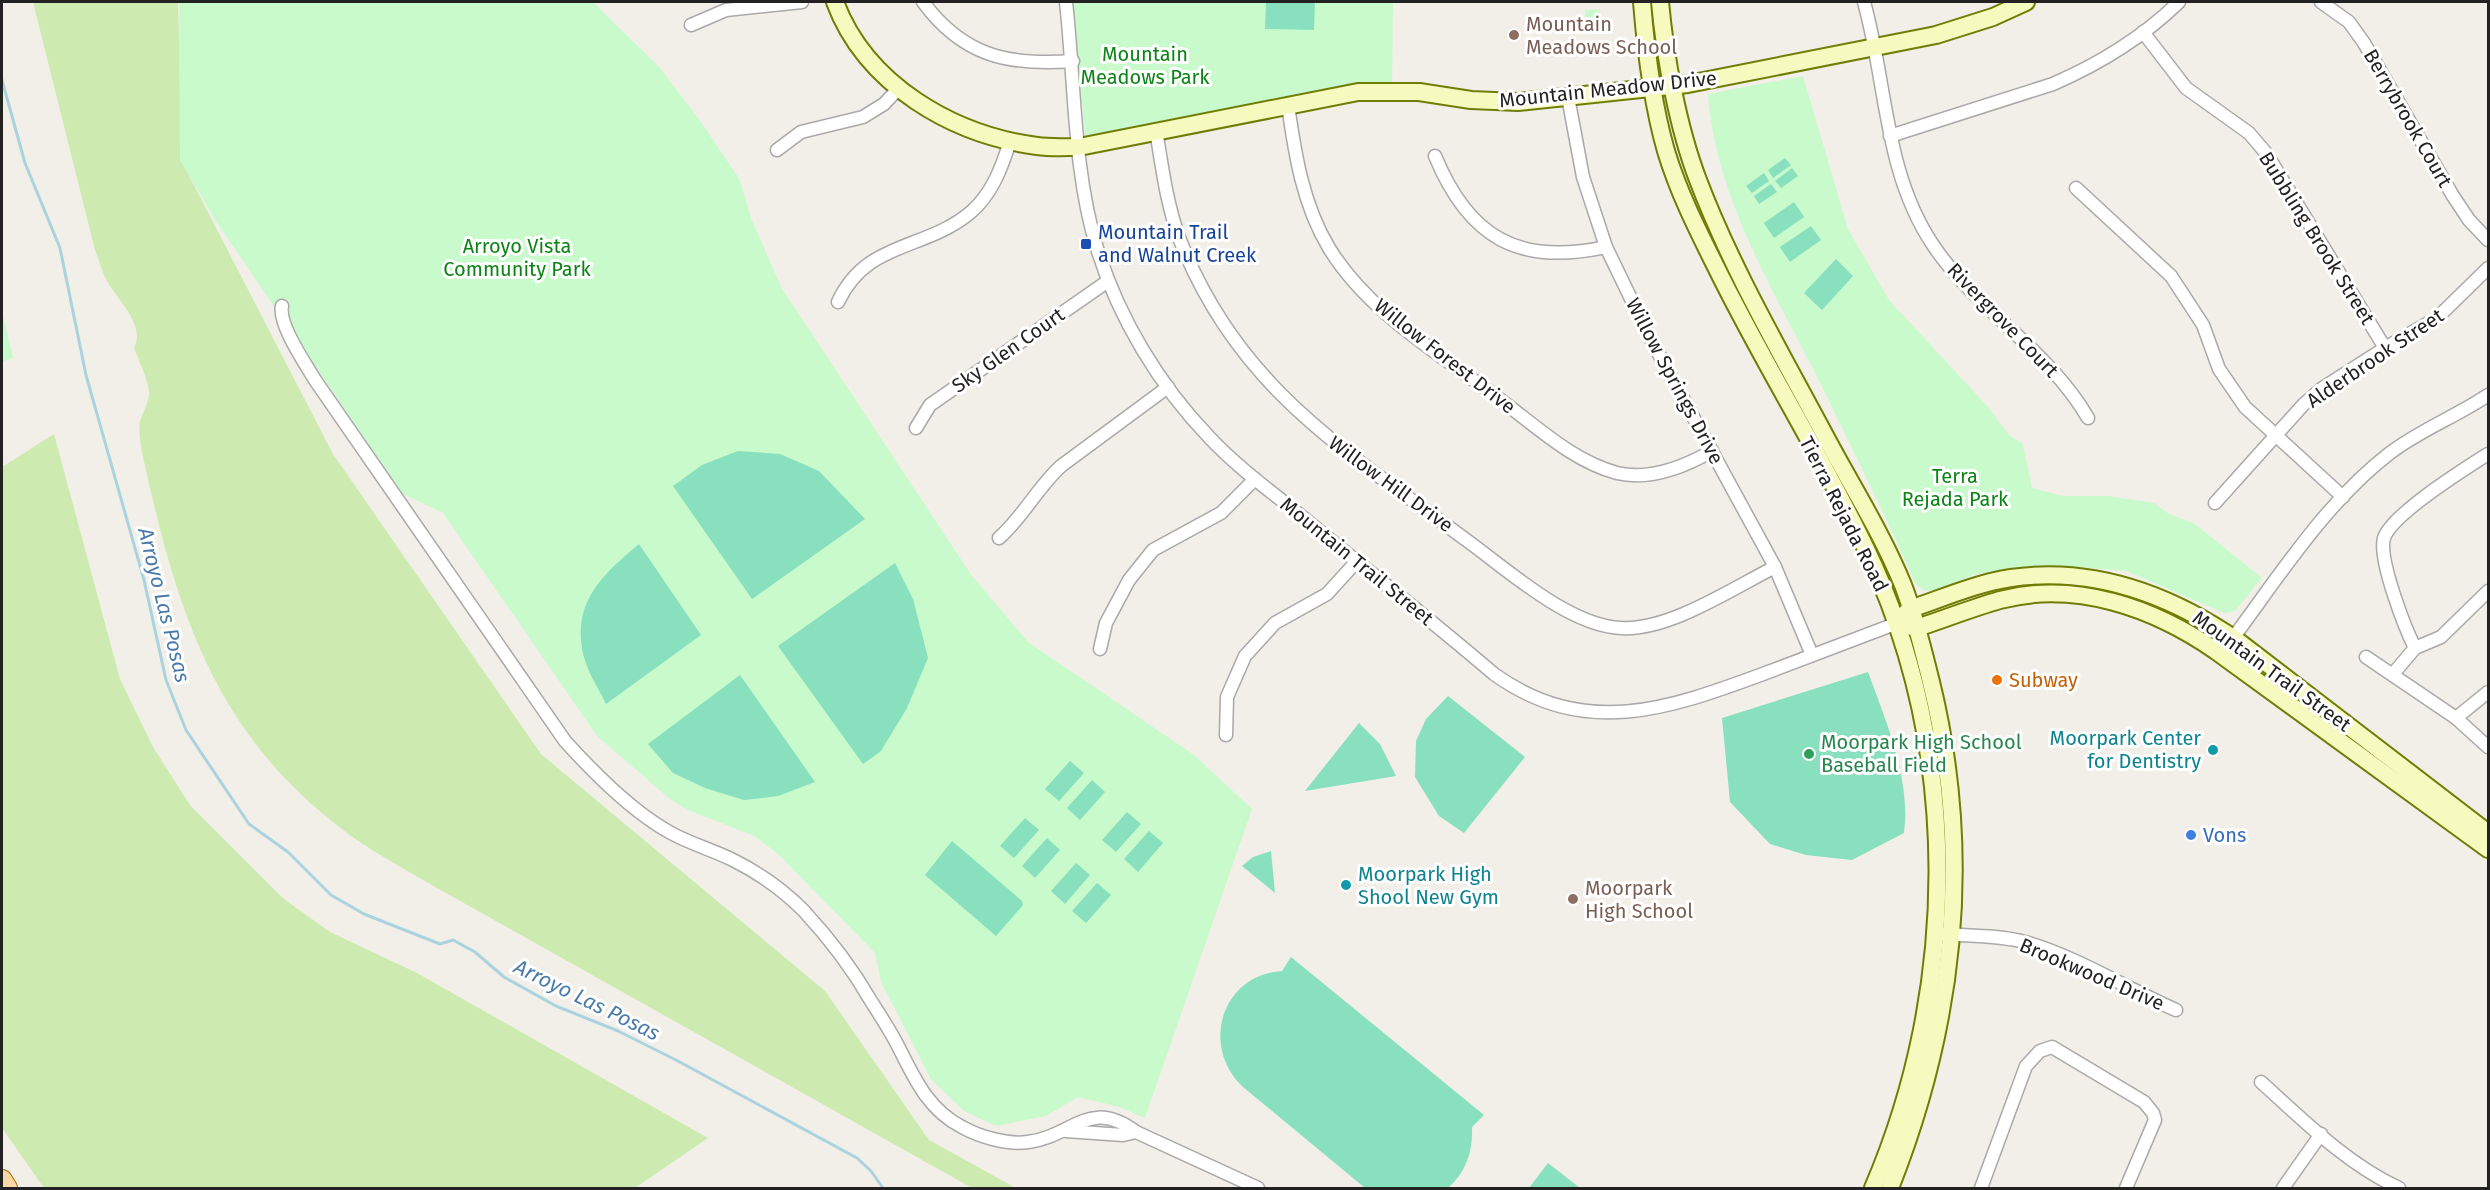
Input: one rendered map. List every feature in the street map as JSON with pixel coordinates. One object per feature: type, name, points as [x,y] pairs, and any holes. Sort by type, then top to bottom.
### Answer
[{"type":"main road","points":[[2,1180],[7,1188]]},
{"type":"street","points":[[691,26],[726,10],[802,2]]},
{"type":"street","name":"Mountain Meadow Drive","points":[[835,2],[851,36],[867,58],[899,88],[933,112],[963,126],[1010,141],[1039,147],[1078,147],[1341,94],[1419,92],[1484,101],[1518,102],[1674,86],[1875,48],[1959,29],[2026,2]]},
{"type":"street","points":[[923,2],[952,34],[989,55],[1023,63],[1073,62]]},
{"type":"street","name":"Mountain Trail Street","points":[[1066,2],[1085,202],[1108,281],[1136,336],[1168,387],[1209,438],[1255,479],[1504,681],[1545,702],[1570,710],[1618,713],[1689,701],[1895,624],[1910,609],[2011,578],[2070,575],[2146,591],[2202,618],[2233,638],[2488,832]]},
{"type":"street","name":"Tierra Rejada Road","points":[[1642,2],[1652,87],[1666,152],[1692,218],[1726,289],[1866,548],[1908,661],[1931,771],[1939,842],[1944,934],[1932,1055],[1911,1130],[1890,1188]]},
{"type":"street","name":"Tierra Rejada Road","points":[[1660,2],[1674,86],[1697,177],[1721,236],[1873,523],[1903,585],[1917,627],[1943,729],[1948,764],[1956,872],[1918,1049],[1888,1153],[1874,1188]]},
{"type":"street","name":"Rivergrove Court","points":[[1864,2],[1875,48],[1892,152],[1909,200],[1933,245],[1971,293],[2050,366],[2077,399],[2088,418]]},
{"type":"street","points":[[1890,136],[2053,84],[2095,64],[2143,32],[2179,2]]},
{"type":"street","name":"Berrybrook Court","points":[[2321,2],[2349,22],[2364,43],[2453,196],[2469,220],[2488,240]]},
{"type":"street","name":"Bubbling Brook Street","points":[[2143,32],[2186,88],[2249,133],[2266,153],[2385,348]]},
{"type":"street","points":[[777,150],[801,132],[863,117],[884,104],[899,88]]},
{"type":"street","name":"Willow Springs Drive","points":[[1568,97],[1583,177],[1606,247],[1649,336],[1775,567],[1812,655]]},
{"type":"street","name":"Willow Forest Drive","points":[[1288,105],[1301,178],[1318,227],[1329,248],[1352,279],[1396,321],[1564,447],[1598,466],[1617,473],[1641,475],[1683,465],[1712,451]]},
{"type":"street","name":"Willow Hill Drive","points":[[1156,130],[1166,189],[1179,239],[1204,294],[1240,351],[1282,398],[1320,432],[1505,568],[1581,618],[1623,629],[1672,618],[1775,567]]},
{"type":"street","points":[[838,302],[852,277],[885,253],[938,233],[972,211],[994,183],[1010,141]]},
{"type":"street","points":[[1435,156],[1460,203],[1477,222],[1504,242],[1542,254],[1580,253],[1606,247]]},
{"type":"street","points":[[2076,188],[2166,270],[2197,313],[2219,369],[2231,389],[2276,435],[2343,497]]},
{"type":"street","name":"Alderbrook Street","points":[[2215,503],[2290,417],[2321,389],[2437,318],[2488,268]]},
{"type":"street","name":"Sky Glen Court","points":[[916,428],[930,405],[1108,281]]},
{"type":"street","points":[[282,306],[281,312],[285,326],[341,420],[565,741],[580,758],[650,820],[670,833],[733,860],[762,876],[802,909],[846,962],[896,1042],[913,1079],[926,1099],[941,1113],[962,1127],[1004,1141],[1028,1142],[1066,1131],[1085,1118],[1122,1121],[1136,1132],[1258,1188]]},
{"type":"street","points":[[999,538],[1020,518],[1040,489],[1061,466],[1168,387]]},
{"type":"street","points":[[2233,638],[2343,497],[2399,447],[2487,400]]},
{"type":"street","points":[[2415,648],[2392,588],[2384,547],[2385,537],[2412,507],[2488,454]]},
{"type":"street","points":[[1100,649],[1106,623],[1129,580],[1153,550],[1221,513],[1255,479]]},
{"type":"street","points":[[1226,735],[1227,697],[1245,656],[1275,623],[1327,594],[1356,562]]},
{"type":"street","points":[[2393,674],[2415,648],[2441,636],[2488,591]]},
{"type":"street","name":"Mountain Trail Street","points":[[1895,624],[1917,627],[2000,600],[2029,596],[2086,596],[2142,610],[2179,626],[2216,651],[2488,849]]},
{"type":"street","points":[[2366,657],[2456,718],[2488,747]]},
{"type":"street","points":[[2456,718],[2488,692]]},
{"type":"street","name":"Brookwood Drive","points":[[1944,934],[1994,937],[2024,942],[2068,959],[2176,1010]]},
{"type":"street","points":[[1981,1188],[2026,1066],[2040,1052],[2055,1048],[2149,1106],[2154,1120],[2126,1188]]},
{"type":"street","points":[[2261,1082],[2354,1161],[2399,1188]]},
{"type":"street","points":[[2283,1188],[2321,1134]]},
{"type":"green space","points":[[33,2],[178,2],[182,162],[333,454],[541,754],[825,991],[929,1140],[1016,1188],[972,1188],[437,888],[364,845],[336,825],[284,777],[251,737],[224,696],[183,606],[168,558],[143,457],[139,429],[149,391],[134,348],[137,339],[134,322],[107,281],[95,250]]},
{"type":"green space","name":"Arroyo Vista Community Park","points":[[179,2],[593,2],[660,68],[701,122],[740,180],[751,218],[782,289],[972,576],[1028,642],[1194,755],[1252,809],[1145,1118],[1120,1107],[1078,1097],[1046,1116],[996,1126],[964,1111],[931,1079],[881,982],[875,953],[777,853],[754,836],[688,810],[670,799],[597,736],[443,513],[403,494],[217,223],[180,160]]},
{"type":"green space","name":"Mountain Meadows Park","points":[[1073,2],[1393,2],[1392,91],[1086,145]]},
{"type":"green space","points":[[1266,2],[1315,2],[1314,30],[1265,29]]},
{"type":"green space","points":[[1585,10],[1600,10],[1601,28],[1586,28]]},
{"type":"green space","name":"Terra Rejada Park","points":[[1803,76],[1848,229],[1889,300],[1989,408],[2009,435],[2023,444],[2032,488],[2063,496],[2108,496],[2154,503],[2169,514],[2195,524],[2262,578],[2235,611],[2224,613],[2127,571],[2077,567],[2013,568],[1976,574],[1933,591],[1923,590],[1916,584],[1854,452],[1764,273],[1733,203],[1721,168],[1708,94]]},
{"type":"green space","points":[[1785,158],[1791,165],[1773,178],[1768,170]]},
{"type":"green space","points":[[1792,168],[1798,176],[1781,188],[1775,181]]},
{"type":"green space","points":[[1764,173],[1769,181],[1752,193],[1746,186]]},
{"type":"green space","points":[[1771,184],[1777,192],[1759,204],[1754,196]]},
{"type":"green space","points":[[1794,202],[1804,217],[1774,238],[1764,223]]},
{"type":"green space","points":[[1811,226],[1821,240],[1790,262],[1780,247]]},
{"type":"green space","points":[[1836,259],[1853,276],[1822,310],[1804,293]]},
{"type":"green space","points":[[2,310],[13,358],[2,362]]},
{"type":"green space","points":[[54,434],[120,679],[153,747],[190,805],[284,899],[330,932],[417,973],[708,1138],[635,1188],[44,1188],[2,1128],[2,467]]},
{"type":"green space","points":[[738,451],[780,454],[819,471],[865,519],[752,599],[673,486],[702,465]]},
{"type":"green space","points":[[639,544],[701,635],[606,704],[584,657],[581,638],[582,621],[592,592],[601,580]]},
{"type":"green space","points":[[895,563],[913,599],[928,658],[907,708],[881,751],[863,764],[778,646]]},
{"type":"green space","name":"Moorpark High School Baseball Field","points":[[1868,672],[1889,730],[1900,772],[1904,792],[1904,833],[1852,860],[1806,855],[1770,844],[1730,802],[1722,718]]},
{"type":"green space","points":[[740,675],[815,782],[778,796],[744,800],[705,788],[673,773],[648,744]]},
{"type":"green space","points":[[1448,696],[1525,757],[1464,833],[1439,816],[1415,777],[1416,741],[1426,719]]},
{"type":"green space","points":[[1359,723],[1380,744],[1396,776],[1305,791]]},
{"type":"green space","points":[[1070,761],[1084,773],[1059,801],[1045,789]]},
{"type":"green space","points":[[1092,780],[1105,792],[1080,820],[1067,808]]},
{"type":"green space","points":[[1127,812],[1141,824],[1116,852],[1102,840]]},
{"type":"green space","points":[[1025,818],[1039,830],[1014,858],[1000,846]]},
{"type":"green space","points":[[1149,831],[1163,843],[1138,872],[1124,859]]},
{"type":"green space","points":[[1047,838],[1060,850],[1035,878],[1022,866]]},
{"type":"green space","points":[[952,841],[1022,901],[1023,905],[996,936],[925,875]]},
{"type":"green space","points":[[1271,851],[1275,893],[1242,866],[1253,857]]},
{"type":"green space","points":[[1076,863],[1090,875],[1065,904],[1051,891]]},
{"type":"green space","points":[[1097,883],[1111,895],[1086,923],[1072,911]]},
{"type":"green space","points":[[1291,957],[1484,1115],[1472,1127],[1470,1153],[1464,1168],[1448,1188],[1365,1188],[1243,1087],[1230,1071],[1222,1053],[1220,1034],[1224,1015],[1232,999],[1244,985],[1261,975],[1282,971]]},
{"type":"green space","points":[[1548,1163],[1580,1188],[1529,1188]]},
{"type":"waterway","name":"Arroyo Las Posas","points":[[2,80],[25,163],[60,248],[86,375],[144,580],[166,680],[186,730],[249,824],[288,852],[331,895],[364,914],[440,944],[453,940],[475,952],[504,977],[556,1006],[618,1031],[676,1060],[857,1158],[871,1171],[883,1188]]},
{"type":"place","name":"Mountain Meadows School","points":[[1514,35]]},
{"type":"place","name":"Mountain Trail and Walnut Creek","points":[[1086,244]]},
{"type":"place","name":"Subway","points":[[1997,680]]},
{"type":"place","name":"Moorpark Center for Dentistry","points":[[2213,750]]},
{"type":"place","name":"Moorpark High School Baseball Field","points":[[1809,754]]},
{"type":"place","name":"Vons","points":[[2191,835]]},
{"type":"place","name":"Moorpark High Shool New Gym","points":[[1346,885]]},
{"type":"place","name":"Moorpark High School","points":[[1573,899]]}]
